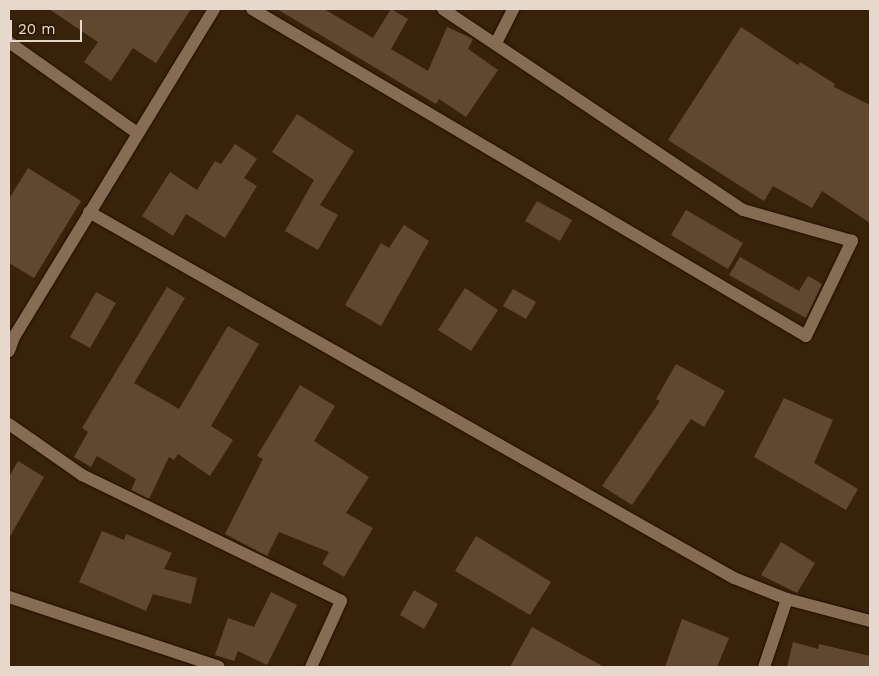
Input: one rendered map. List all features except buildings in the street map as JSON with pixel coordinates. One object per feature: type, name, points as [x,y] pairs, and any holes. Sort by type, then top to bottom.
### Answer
[{"type":"street","points":[[9,351],[11,335],[214,9]]},
{"type":"street","points":[[252,9],[806,336],[852,241],[743,210],[443,9]]},
{"type":"street","points":[[496,43],[512,9]]},
{"type":"street","points":[[9,42],[137,133]]},
{"type":"street","points":[[89,212],[680,550],[734,578],[787,599],[870,621]]},
{"type":"street","points":[[9,424],[82,475],[341,601],[311,667]]},
{"type":"street","points":[[9,598],[219,667]]},
{"type":"street","points":[[764,667],[787,599]]}]
